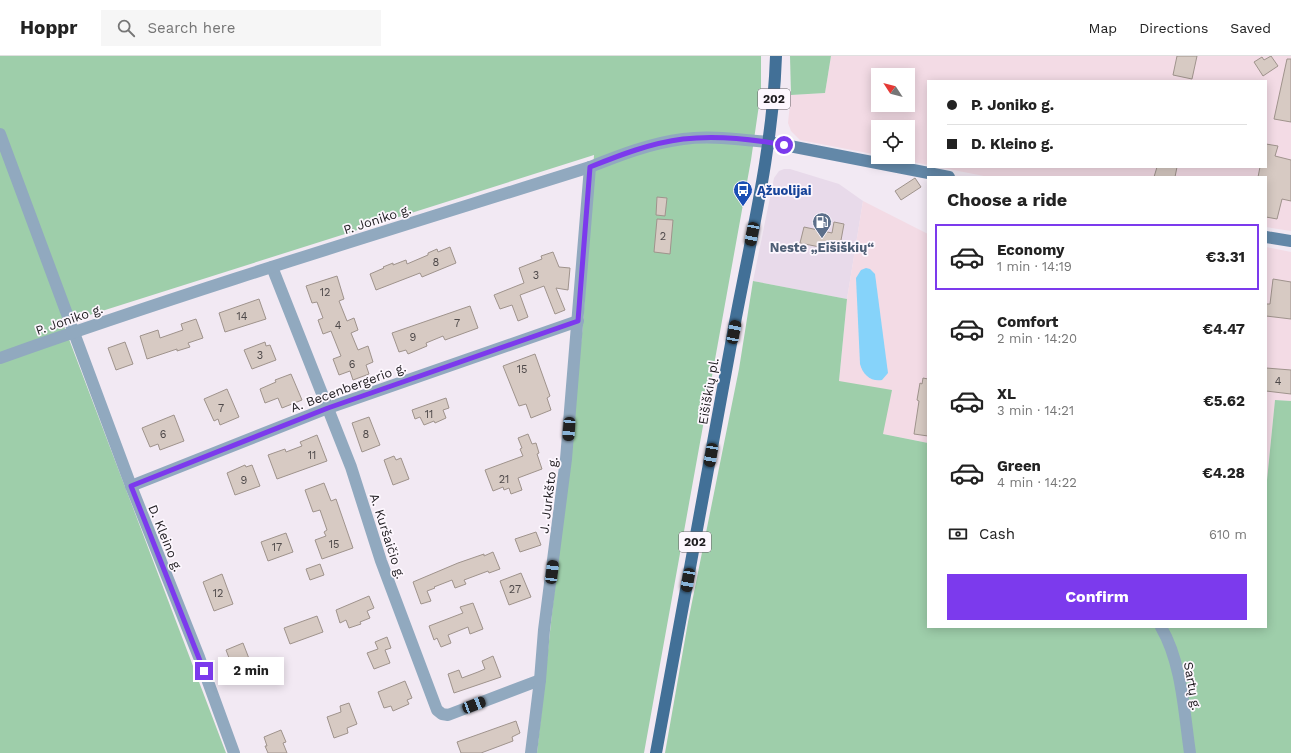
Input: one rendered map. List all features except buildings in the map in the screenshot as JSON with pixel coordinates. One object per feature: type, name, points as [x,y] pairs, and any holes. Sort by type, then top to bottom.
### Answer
[{"type":"main road","name":"Eišiškių pl.","points":[[656,753],[763,179],[769,142],[775,84],[776,56]]},
{"type":"main road","points":[[769,142],[945,176]]},
{"type":"main road","points":[[1267,237],[1291,241]]},
{"type":"street","name":"D. Kleino g.","points":[[0,134],[131,486],[199,657],[234,753]]},
{"type":"street","name":"P. Joniko g.","points":[[0,358],[74,332],[590,167],[621,154],[683,139],[718,137],[769,142]]},
{"type":"street","name":"J. Jurkšto g.","points":[[531,753],[540,680],[544,630],[566,459],[590,167]]},
{"type":"street","name":"A. Kuršaičio g.","points":[[272,268],[351,467],[381,561],[437,710],[442,714],[448,715],[540,680]]},
{"type":"street","name":"A. Becenbergerio g.","points":[[131,486],[328,408],[578,321]]},
{"type":"street","name":"Sartų g.","points":[[1162,628],[1168,639],[1178,673],[1190,753]]},
{"type":"shaded area","points":[[831,56],[1291,56],[1291,231],[1267,227],[1267,176],[984,176],[943,168],[1267,168],[1267,80],[927,80],[927,165],[915,162],[915,120],[871,120],[871,154],[800,140],[791,131],[788,123],[791,95],[825,93]]},
{"type":"shaded area","points":[[790,169],[839,184],[863,201],[847,299],[753,281],[774,178],[779,171]]},
{"type":"shaded area","points":[[863,201],[927,233],[927,443],[883,434],[839,382],[847,299]]},
{"type":"shaded area","points":[[1267,247],[1291,252],[1291,401],[1275,400],[1267,480]]},
{"type":"green space","points":[[0,56],[761,56],[761,91],[751,160],[644,753],[537,753],[583,324],[594,155],[83,317],[64,326],[226,753],[0,753]]},
{"type":"green space","points":[[790,56],[831,56],[825,93],[791,95]]},
{"type":"green space","points":[[753,281],[847,299],[839,381],[892,390],[883,434],[927,443],[927,628],[1267,628],[1267,480],[1275,400],[1291,401],[1291,753],[665,753],[688,622],[739,369]]},
{"type":"water","points":[[866,268],[870,269],[875,274],[888,373],[882,380],[874,380],[868,377],[860,364],[856,278],[861,270]]},
{"type":"place","name":"Ąžuolijai","points":[[743,207]]},
{"type":"place","name":"Neste „Eišiškių“","points":[[822,239]]},
{"type":"route","points":[[204,671],[131,486],[328,408],[578,321],[590,167],[621,154],[683,139],[718,137],[784,145]]}]
